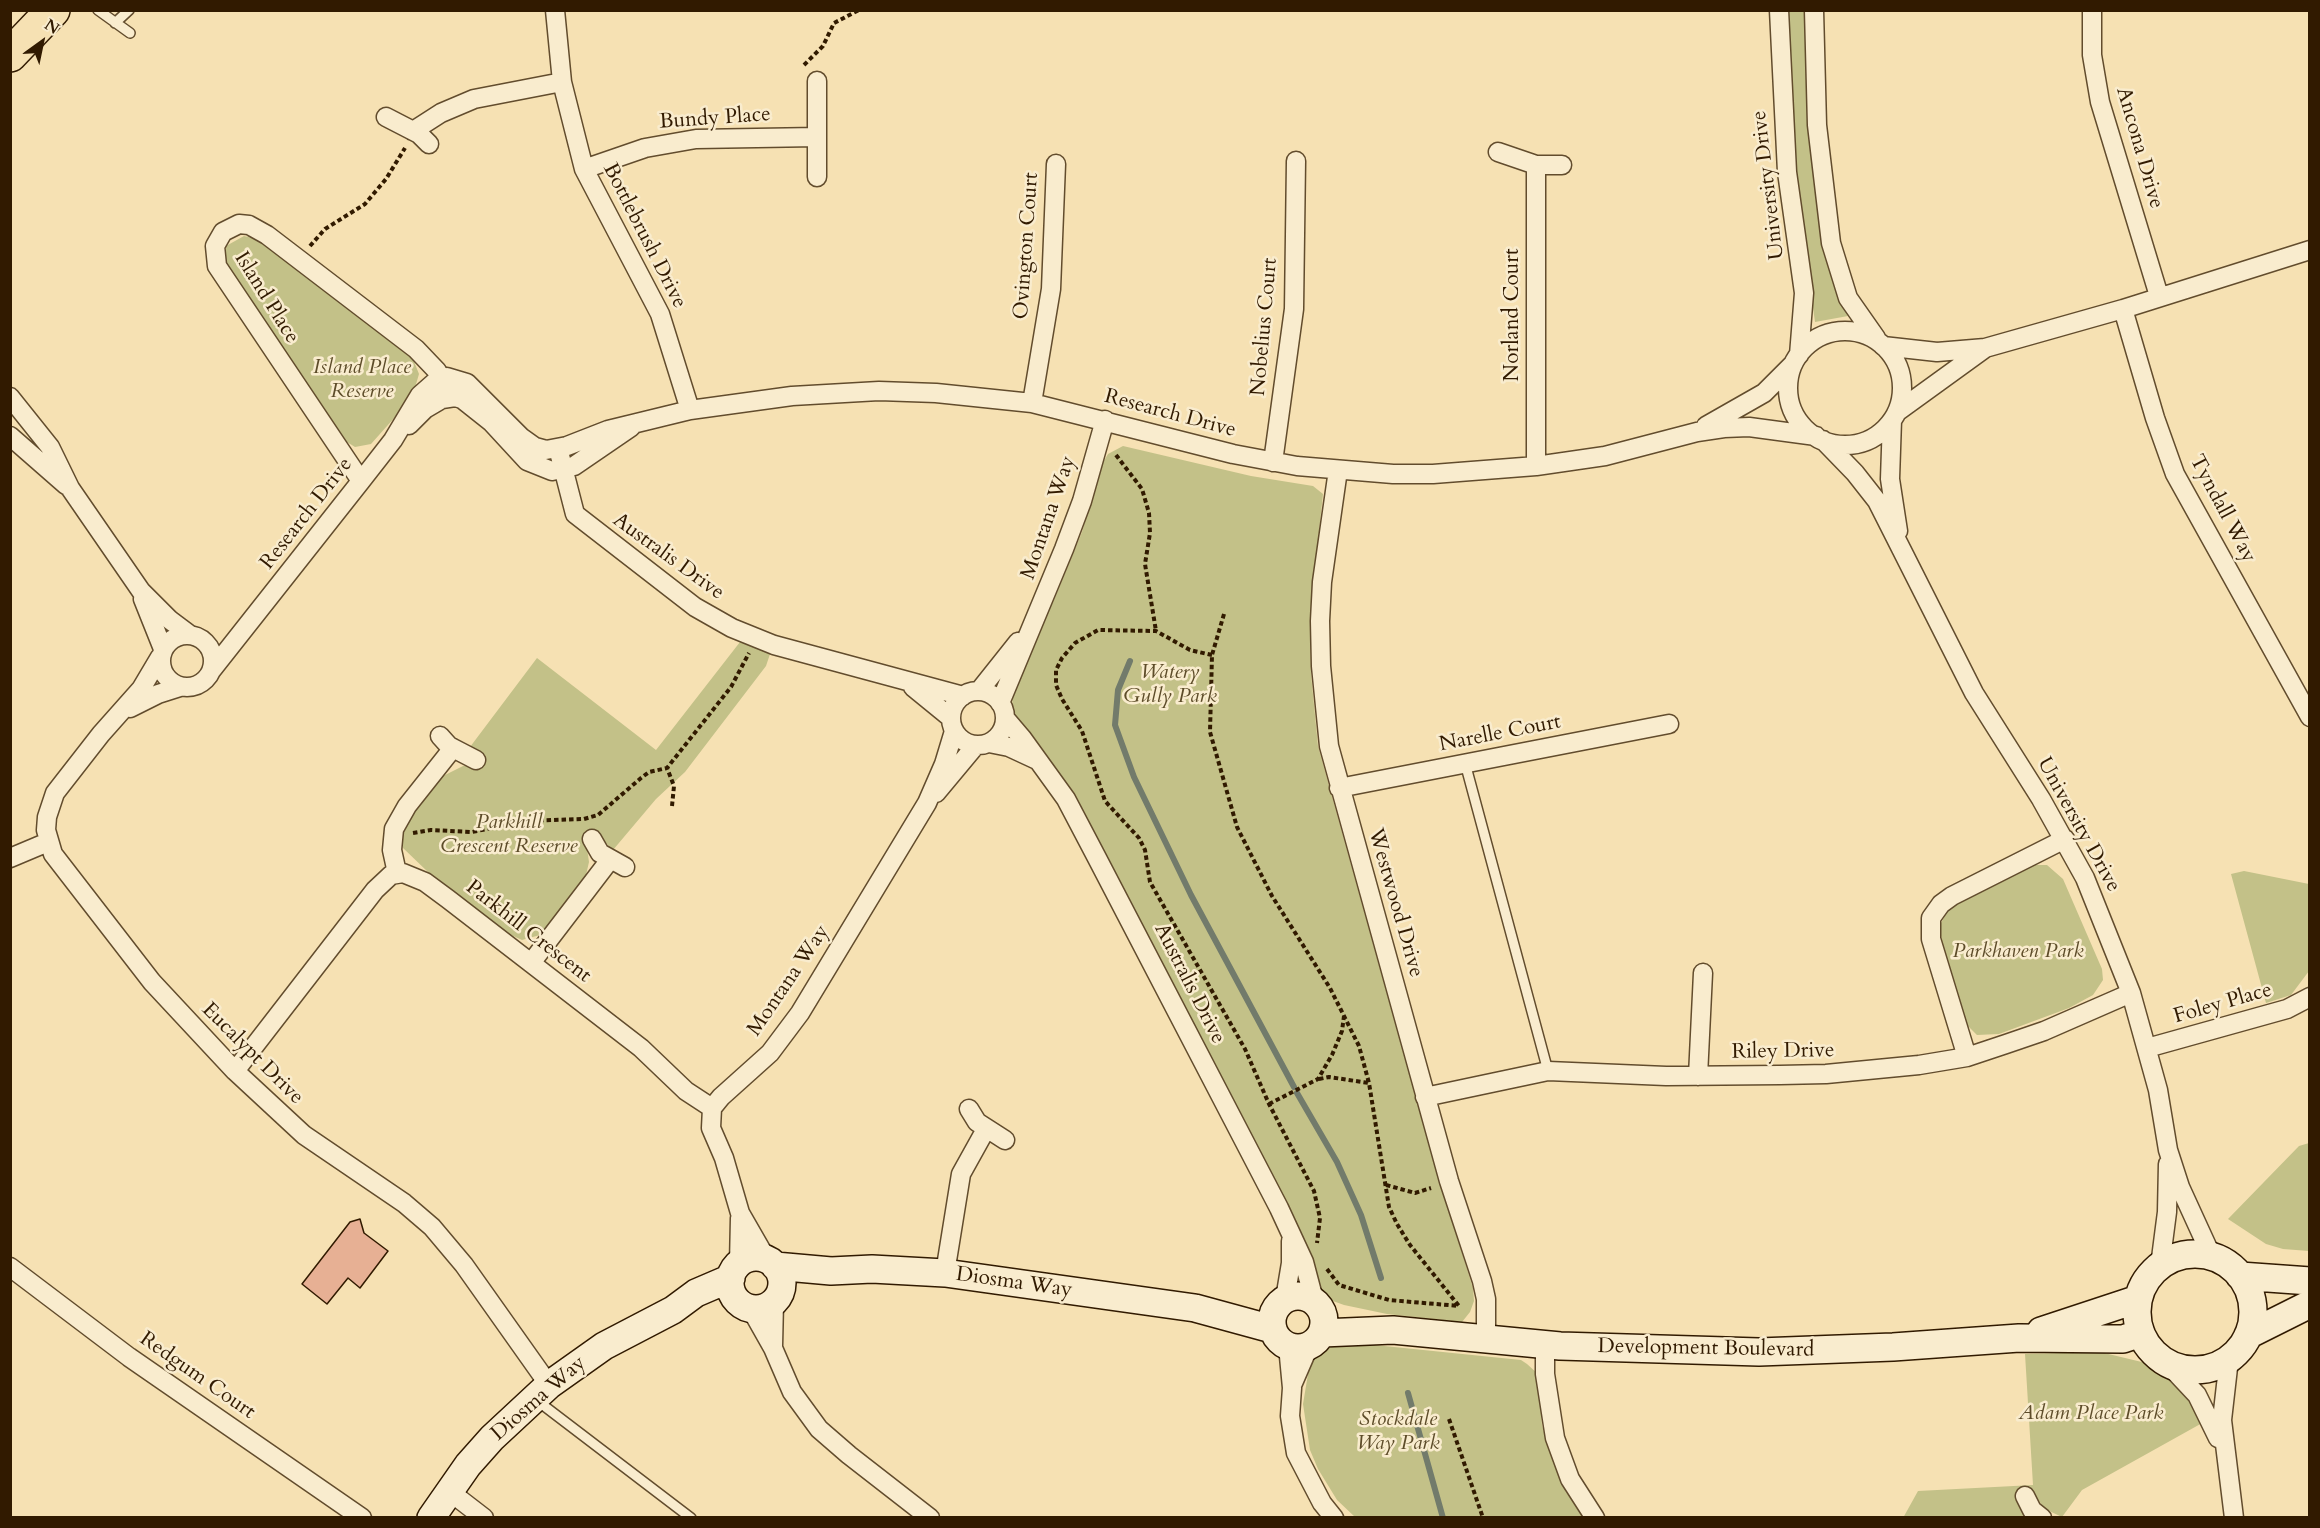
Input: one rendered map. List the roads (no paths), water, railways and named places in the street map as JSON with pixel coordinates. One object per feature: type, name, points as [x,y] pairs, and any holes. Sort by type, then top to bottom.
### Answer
[{"type":"highway","points":[[10,55],[52,10]]},
{"type":"street","name":"Bottlebrush Drive","points":[[555,10],[562,81],[584,169],[660,314],[690,410]]},
{"type":"street","name":"University Drive","points":[[1779,10],[1786,161],[1804,293],[1796,359]]},
{"type":"street","points":[[1814,10],[1817,125],[1831,243],[1848,298],[1899,369],[1901,398],[1894,416]]},
{"type":"street","name":"Ancona Drive","points":[[2092,10],[2092,55],[2100,102],[2159,296]]},
{"type":"street","points":[[413,131],[441,113],[474,99],[562,81]]},
{"type":"street","points":[[817,81],[817,177]]},
{"type":"street","points":[[386,117],[413,131],[429,144]]},
{"type":"street","name":"Bundy Place","points":[[584,169],[645,148],[678,141],[817,137]]},
{"type":"street","points":[[1498,152],[1536,165],[1562,165]]},
{"type":"street","name":"Nobelius Court","points":[[1273,462],[1294,309],[1296,161]]},
{"type":"street","name":"Ovington Court","points":[[1032,403],[1051,289],[1056,164]]},
{"type":"street","name":"Norland Court","points":[[1536,165],[1536,466]]},
{"type":"street","name":"Island Place","points":[[362,481],[228,287],[216,266],[215,246],[219,237],[230,226],[249,225],[267,235],[416,349],[437,371],[449,398]]},
{"type":"street","points":[[1985,348],[1894,416],[1876,436],[1856,444],[1844,445],[1819,438],[1796,417],[1791,404],[1789,376],[1796,359],[1818,337],[1843,331],[1856,332],[1881,344],[1937,352],[1985,348],[2123,309],[2310,250]]},
{"type":"street","name":"Tyndall Way","points":[[2123,309],[2155,418],[2175,474],[2310,717]]},
{"type":"street","name":"Research Drive","points":[[1697,432],[1756,398],[1796,359]]},
{"type":"street","name":"Research Drive","points":[[211,671],[362,481],[393,440],[420,395],[428,386],[441,379],[457,378],[467,383],[527,442],[546,450],[608,430],[632,426],[690,410],[749,400],[833,392],[936,393],[1032,403],[1105,420],[1198,446],[1273,462],[1338,470],[1432,474],[1536,466],[1605,456],[1697,432],[1749,426],[1819,438]]},
{"type":"street","points":[[449,398],[462,399],[478,409],[535,466],[552,471],[562,470]]},
{"type":"street","name":"Research Drive","points":[[393,440],[425,409],[449,398]]},
{"type":"street","points":[[11,399],[50,447],[69,488],[141,591],[170,620],[205,642],[213,656],[211,671],[202,683],[180,687],[144,700],[118,715]]},
{"type":"street","name":"University Drive","points":[[1894,416],[1890,479],[1900,542]]},
{"type":"street","name":"Montana Way","points":[[1002,710],[1029,629],[1048,590],[1082,501],[1105,420]]},
{"type":"street","name":"Research Drive","points":[[562,470],[574,466],[632,426]]},
{"type":"street","points":[[10,436],[69,488]]},
{"type":"street","name":"University Drive","points":[[1819,438],[1868,488],[1900,542],[1918,586],[1974,693],[2065,839],[2100,910],[2131,993],[2147,1048],[2168,1150],[2212,1257]]},
{"type":"street","name":"Australis Drive","points":[[558,448],[571,505],[582,521],[687,602],[755,639],[906,682],[971,693]]},
{"type":"street","name":"Westwood Drive","points":[[1338,470],[1322,582],[1320,633],[1324,707],[1339,788],[1449,1181],[1482,1281],[1486,1299],[1486,1340]]},
{"type":"street","points":[[141,591],[161,653],[160,665],[167,679],[180,687]]},
{"type":"street","name":"Research Drive","points":[[195,636],[207,639],[232,633],[256,617]]},
{"type":"street","name":"Montana Way","points":[[971,693],[1029,629]]},
{"type":"street","points":[[10,858],[48,842],[47,817],[55,793],[150,678],[161,653],[174,637],[195,636]]},
{"type":"street","name":"Australis Drive","points":[[906,682],[952,724]]},
{"type":"street","points":[[971,693],[991,694],[1002,710],[1001,733],[983,744],[963,741],[952,724],[954,705],[971,693]]},
{"type":"street","name":"Australis Drive","points":[[1002,710],[1066,799],[1093,849],[1290,1233],[1304,1262],[1316,1303]]},
{"type":"street","name":"Montana Way","points":[[712,1108],[770,1053],[791,1027],[927,803],[945,764],[952,724]]},
{"type":"street","name":"Narelle Court","points":[[1339,788],[1669,724]]},
{"type":"street","points":[[235,1071],[375,890],[397,873],[392,837],[407,806],[446,742],[476,760]]},
{"type":"street","name":"Australis Drive","points":[[983,744],[1009,747],[1039,761]]},
{"type":"street","name":"Montana Way","points":[[927,803],[983,744]]},
{"type":"street","points":[[531,963],[617,864],[600,853],[592,839]]},
{"type":"street","points":[[1966,1057],[1931,939],[1931,918],[1941,904],[1952,896],[2065,839]]},
{"type":"street","name":"Eucalypt Drive","points":[[48,842],[58,862],[152,982],[235,1071],[303,1135],[404,1203],[432,1227],[464,1265],[541,1391]]},
{"type":"street","name":"Parkhill Crescent","points":[[397,873],[413,876],[425,882],[641,1048],[686,1091],[712,1108]]},
{"type":"street","points":[[1698,1076],[1703,973]]},
{"type":"street","name":"Riley Drive","points":[[1425,1097],[1548,1071],[1698,1076],[1861,1072],[1966,1057],[2044,1031],[2131,993]]},
{"type":"street","name":"Foley Place","points":[[2147,1048],[2287,1009],[2310,997]]},
{"type":"street","points":[[712,1108],[711,1128],[724,1158],[740,1213],[773,1348],[792,1392],[819,1429],[930,1518]]},
{"type":"street","points":[[969,1109],[977,1122],[1005,1140]]},
{"type":"street","points":[[945,1273],[961,1174],[986,1129]]},
{"type":"street","name":"University Drive","points":[[2160,1266],[2167,1212],[2168,1150]]},
{"type":"street","points":[[740,1213],[757,1283]]},
{"type":"street","name":"Australis Drive","points":[[1290,1233],[1292,1326],[1290,1416],[1296,1453],[1306,1476],[1334,1518]]},
{"type":"street","points":[[2167,1362],[2185,1369],[2203,1369],[2229,1359],[2248,1335],[2253,1306],[2246,1285],[2240,1276],[2223,1261],[2191,1254],[2160,1266],[2146,1281],[2138,1299],[2137,1310],[2141,1334],[2152,1350],[2167,1362],[2198,1395],[2225,1456]]},
{"type":"street","name":"Redgum Court","points":[[10,1267],[129,1358],[362,1518]]},
{"type":"street","name":"Diosma Way","points":[[431,1518],[449,1491],[492,1438],[541,1391],[604,1346],[673,1310],[696,1293],[831,1271],[872,1269],[945,1273],[1195,1308],[1292,1326]]},
{"type":"street","points":[[2240,1276],[2310,1281]]},
{"type":"street","name":"Development Boulevard","points":[[1393,1330],[1316,1303],[1301,1295],[1292,1326],[1393,1330],[1552,1346],[1759,1352],[1893,1347],[2019,1338],[2123,1339],[2141,1334]]},
{"type":"street","name":"Development Boulevard","points":[[2019,1338],[2138,1299]]},
{"type":"street","points":[[2248,1335],[2310,1304]]},
{"type":"street","points":[[1552,1346],[1545,1374],[1551,1417],[1561,1459],[1579,1494],[1595,1518]]},
{"type":"street","points":[[2229,1359],[2222,1420],[2234,1518]]},
{"type":"street","points":[[449,1491],[484,1518]]},
{"type":"street","points":[[2025,1496],[2032,1510],[2042,1518]]},
{"type":"lane","points":[[98,10],[130,33]]},
{"type":"lane","points":[[114,22],[129,10]]},
{"type":"lane","points":[[1465,764],[1548,1071]]},
{"type":"lane","points":[[541,1391],[691,1518]]},
{"type":"waterway","points":[[1130,661],[1118,690],[1115,725],[1134,777],[1191,895],[1294,1087]]},
{"type":"waterway","points":[[1297,1093],[1337,1162],[1361,1215],[1381,1278]]},
{"type":"waterway","points":[[1408,1393],[1443,1518]]},
{"type":"park label","name":"Island Place Reserve","points":[[362,380]]},
{"type":"park label","name":"Watery Gully Park","points":[[1170,685]]},
{"type":"park label","name":"Parkhill Crescent Reserve","points":[[509,835]]},
{"type":"park label","name":"Parkhaven Park","points":[[2018,952]]},
{"type":"park label","name":"Adam Place Park","points":[[2091,1414]]},
{"type":"park label","name":"Stockdale Way Park","points":[[1398,1432]]}]
